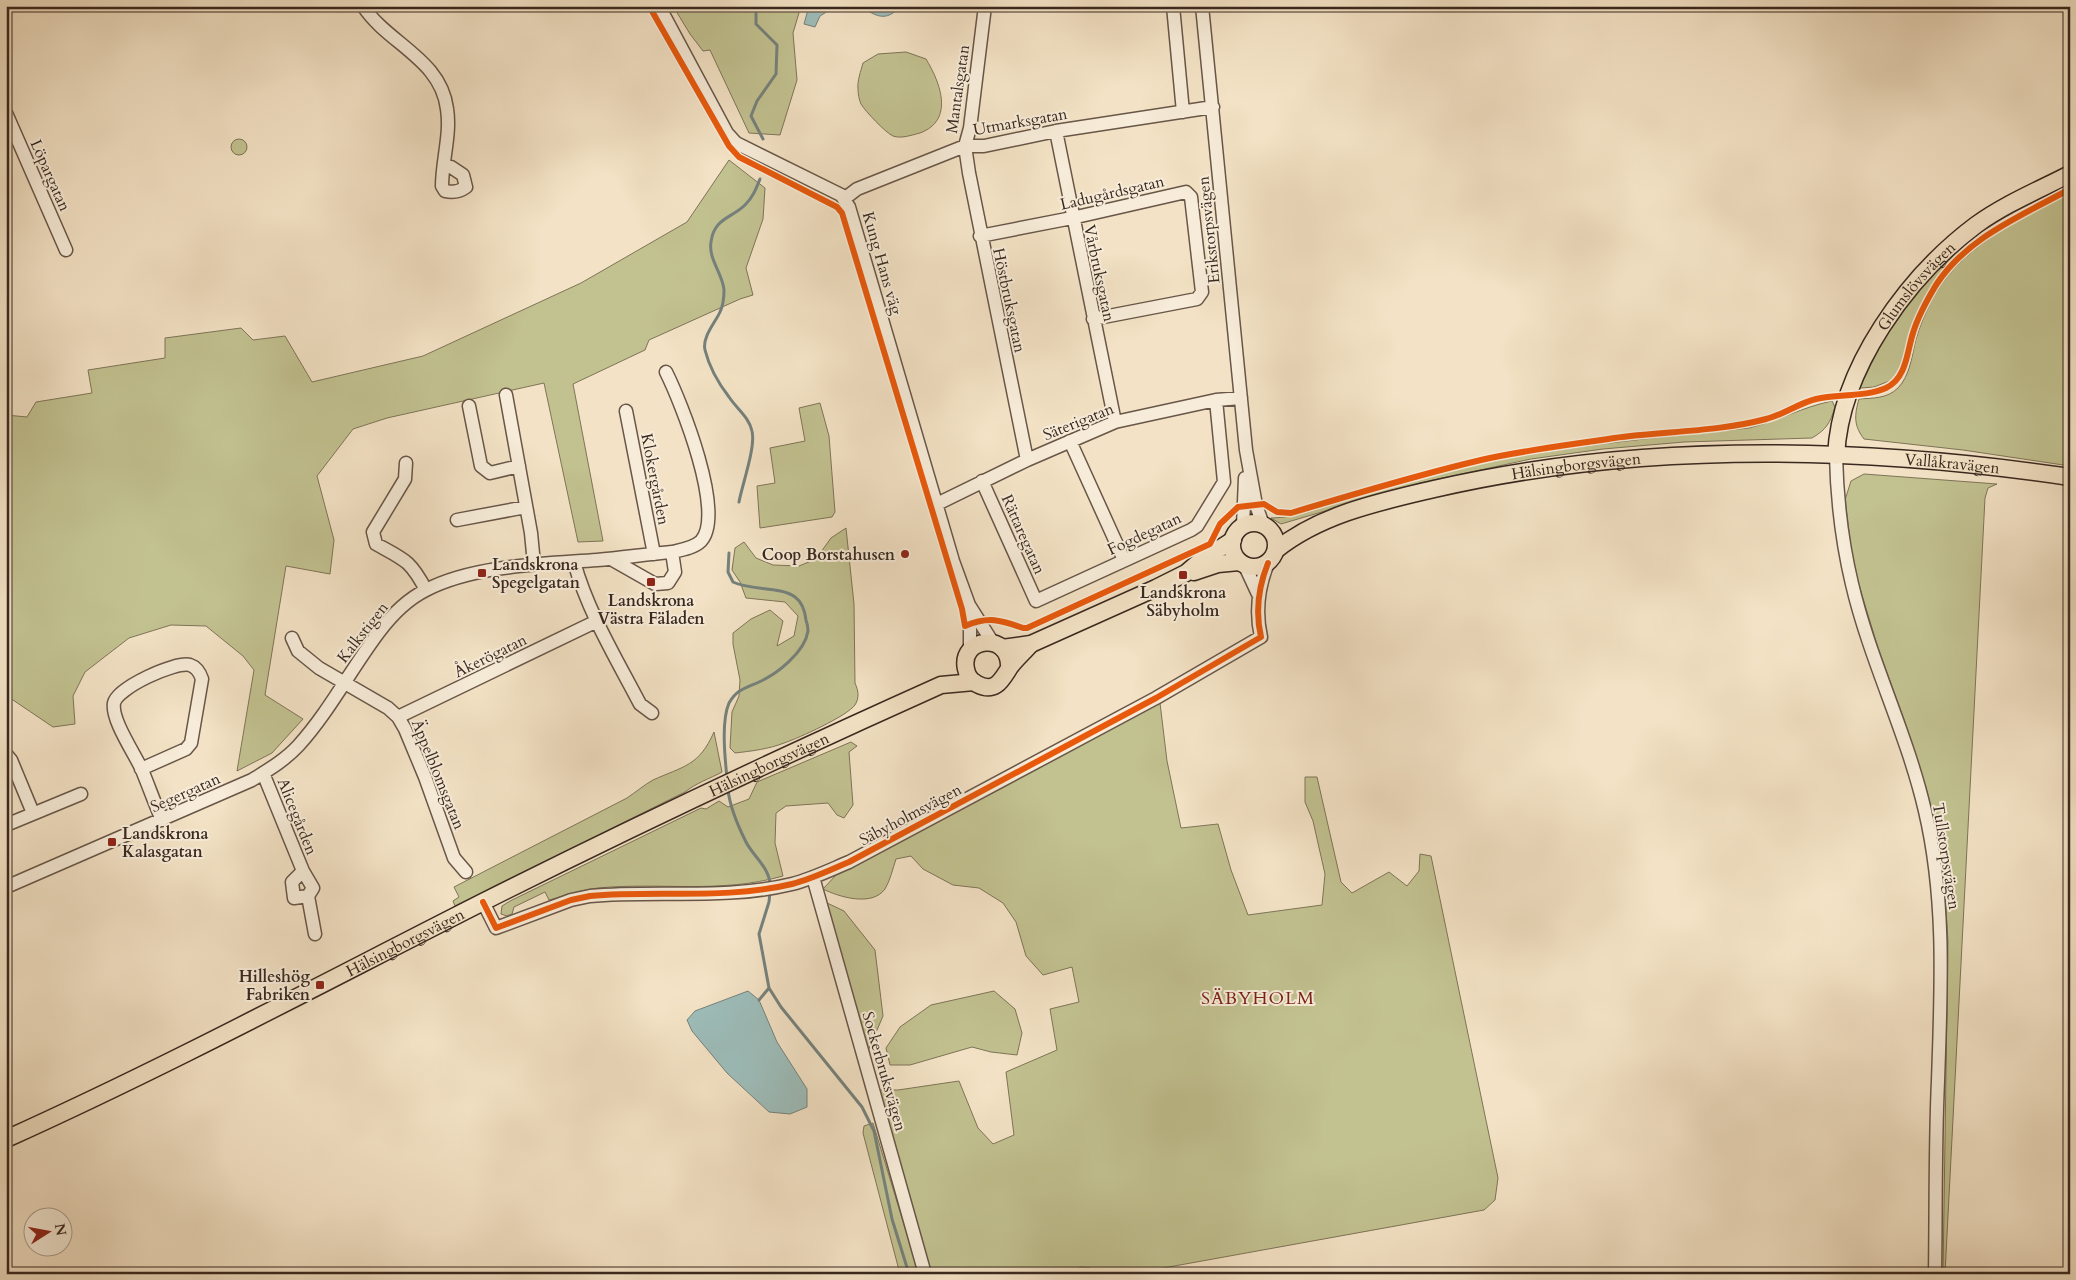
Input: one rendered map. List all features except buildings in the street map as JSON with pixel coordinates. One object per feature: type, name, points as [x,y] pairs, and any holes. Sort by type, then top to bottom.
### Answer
[{"type":"main road","name":"Glumslövsvägen","points":[[1836,456],[1841,421],[1864,358],[1878,333],[1906,294],[1934,260],[1977,224],[2070,174]]},
{"type":"main road","name":"Hälsingborgsvägen","points":[[1267,527],[1322,521],[1393,498],[1476,480],[1556,466],[1679,455],[1748,452],[1836,456]]},
{"type":"main road","name":"Vallåkravägen","points":[[1836,456],[1990,466],[2070,477]]},
{"type":"main road","name":"Hälsingborgsvägen","points":[[1272,557],[1287,542],[1322,521]]},
{"type":"main road","points":[[1031,644],[980,644],[968,657],[967,673],[974,682],[984,686],[995,685],[1004,678],[1009,668],[1031,644],[1186,573],[1204,570],[1218,564],[1242,564],[1254,568],[1272,557],[1276,540],[1267,527],[1253,523],[1243,526],[1237,531],[1232,540],[1200,561],[1186,573]]},
{"type":"main road","points":[[1232,540],[1233,552],[1242,564]]},
{"type":"main road","points":[[997,645],[1008,657],[1009,668]]},
{"type":"main road","name":"Hälsingborgsvägen","points":[[941,685],[968,657]]},
{"type":"main road","name":"Hälsingborgsvägen","points":[[6,1139],[164,1064],[484,902],[760,767],[941,685],[974,682]]},
{"type":"street","points":[[363,6],[386,32],[424,62],[441,86],[448,111],[445,167]]},
{"type":"street","name":"Kung Hans väg","points":[[659,6],[727,133],[736,143],[841,195],[849,207],[953,561],[969,605],[997,645]]},
{"type":"street","name":"Mantalsgatan","points":[[966,146],[970,128],[985,6]]},
{"type":"street","points":[[1173,6],[1183,112]]},
{"type":"street","name":"Erikstorpsvägen","points":[[1202,6],[1246,450],[1256,505],[1267,527]]},
{"type":"street","name":"Utmarksgatan","points":[[844,199],[857,189],[966,146],[984,146],[1056,131],[1213,107]]},
{"type":"street","name":"Löpargatan","points":[[6,113],[66,250]]},
{"type":"street","name":"Vårbruksgatan","points":[[1056,131],[1072,218],[1115,422]]},
{"type":"street","name":"Höstbruksgatan","points":[[966,146],[980,236],[1026,460]]},
{"type":"street","name":"Ladugårdsgatan","points":[[980,236],[1072,218],[1186,192],[1192,197],[1202,292],[1197,299],[1093,319]]},
{"type":"street","name":"Kalkstigen","points":[[344,684],[380,631],[399,609],[426,590],[482,573],[534,564],[611,559],[672,552],[691,547],[700,542],[705,535],[708,516],[698,452],[689,423],[666,372]]},
{"type":"street","points":[[506,395],[534,564]]},
{"type":"street","name":"Säterigatan","points":[[936,504],[1026,460],[1115,422],[1216,400],[1241,398]]},
{"type":"street","name":"Fogdegatan","points":[[1036,601],[1197,526],[1224,482],[1216,400]]},
{"type":"street","points":[[468,406],[481,466],[490,472],[519,466]]},
{"type":"street","name":"Klokergården","points":[[626,411],[654,554]]},
{"type":"street","points":[[1070,441],[1124,560]]},
{"type":"street","name":"Erikstorpsvägen","points":[[1243,526],[1246,450]]},
{"type":"street","name":"Tullstorpsvägen","points":[[1836,456],[1842,533],[1852,585],[1913,768],[1925,811],[1940,902],[1941,1006],[1935,1274]]},
{"type":"street","points":[[406,463],[406,479],[373,532],[376,544],[413,566],[426,590]]},
{"type":"street","name":"Rättaregatan","points":[[982,481],[1036,601]]},
{"type":"street","points":[[457,520],[526,507]]},
{"type":"street","points":[[611,559],[659,585],[668,583],[674,576],[675,567],[672,552]]},
{"type":"street","name":"Säbyholmsvägen","points":[[484,902],[496,928],[571,900],[590,896],[740,892],[790,884],[849,862],[1156,698],[1261,637],[1258,626],[1258,594],[1272,557]]},
{"type":"street","points":[[574,562],[580,586],[597,621],[640,704],[652,714]]},
{"type":"street","name":"Säbyholmsvägen","points":[[1242,564],[1258,594]]},
{"type":"street","name":"Kung Hans väg","points":[[968,657],[969,605]]},
{"type":"street","name":"Åkerögatan","points":[[398,717],[597,621]]},
{"type":"street","name":"Äppelblomsgatan","points":[[292,638],[298,651],[319,668],[388,708],[398,717],[425,777],[454,858],[466,872]]},
{"type":"street","points":[[141,769],[186,749],[191,743],[202,679],[195,668],[189,665],[175,666],[131,685],[118,695],[114,702],[114,711],[123,734],[141,769],[162,820]]},
{"type":"street","name":"Segergatan","points":[[6,887],[252,780],[279,763],[297,748],[344,684]]},
{"type":"street","points":[[6,754],[11,760],[33,813]]},
{"type":"street","name":"Alicegården","points":[[263,773],[303,871],[292,882],[294,898],[308,896],[315,934]]},
{"type":"street","points":[[6,825],[81,794]]},
{"type":"street","name":"Sockerbruksvägen","points":[[813,877],[925,1274]]},
{"type":"shaded area","points":[[673,6],[801,6],[793,33],[797,80],[780,135],[749,133],[710,50],[703,51]]},
{"type":"shaded area","points":[[906,52],[926,59],[936,78],[941,100],[941,110],[938,119],[931,127],[920,133],[896,137],[876,122],[863,107],[859,99],[858,83],[863,63],[878,54]]},
{"type":"shaded area","points":[[239,139],[245,141],[247,147],[245,153],[239,155],[233,153],[231,147],[233,141]]},
{"type":"shaded area","points":[[729,160],[765,188],[763,219],[746,268],[753,295],[649,340],[645,350],[573,384],[603,541],[578,542],[544,383],[387,418],[353,429],[317,476],[334,540],[330,574],[286,566],[265,695],[303,719],[272,753],[237,771],[254,670],[243,656],[206,626],[171,625],[129,638],[85,672],[73,696],[75,724],[53,727],[10,698],[6,698],[6,415],[27,417],[36,402],[92,393],[88,370],[165,358],[165,338],[241,328],[253,340],[285,336],[312,382],[423,356],[581,283],[687,222]]},
{"type":"shaded area","points":[[2070,192],[2070,466],[1963,450],[1864,439],[1858,430],[1856,420],[1859,399],[1884,396],[1894,392],[1902,383],[1908,371],[1916,339],[1931,302],[1953,270],[1993,236],[2023,217]]},
{"type":"shaded area","points":[[1965,244],[1968,246],[1946,268],[1928,291],[1917,313],[1901,367],[1892,380],[1874,387],[1860,388],[1892,327],[1916,293]]},
{"type":"shaded area","points":[[1832,401],[1835,407],[1829,421],[1821,432],[1812,438],[1684,442],[1603,449],[1531,459],[1420,483],[1281,524],[1271,518],[1300,514],[1402,483],[1493,461],[1602,444],[1749,428]]},
{"type":"shaded area","points":[[820,403],[829,436],[835,512],[832,517],[760,528],[757,486],[775,483],[770,448],[805,441],[799,408]]},
{"type":"shaded area","points":[[1864,474],[1997,484],[1988,488],[1985,498],[1945,1274],[1943,1274],[1948,941],[1943,865],[1927,791],[1905,722],[1878,648],[1853,565],[1845,500],[1851,481]]},
{"type":"shaded area","points":[[846,528],[854,604],[857,702],[843,715],[784,743],[754,751],[735,753],[730,748],[732,712],[739,696],[740,680],[733,644],[733,633],[751,619],[770,610],[783,621],[777,646],[794,636],[798,616],[785,602],[746,598],[740,582],[732,570],[735,548],[744,542],[756,558],[773,565],[799,566],[816,559],[831,538]]},
{"type":"shaded area","points":[[1160,703],[1167,761],[1181,828],[1218,824],[1231,870],[1248,915],[1322,905],[1325,874],[1313,821],[1305,802],[1305,777],[1317,777],[1341,882],[1352,893],[1389,872],[1407,886],[1419,871],[1420,854],[1431,856],[1498,1178],[1495,1200],[1484,1210],[1130,1274],[1095,1274],[1091,1268],[1080,1267],[1071,1274],[931,1274],[878,1090],[898,1090],[959,1081],[978,1128],[993,1144],[1014,1135],[1006,1072],[1057,1050],[1050,1009],[1079,1002],[1072,967],[1043,975],[1026,956],[1016,922],[1003,903],[979,888],[953,885],[923,869],[911,856],[896,859],[885,889],[872,898],[855,899],[823,889],[837,874]]},
{"type":"shaded area","points":[[714,732],[722,772],[455,906],[453,901],[459,897],[454,887],[627,798],[653,780],[690,764],[702,752]]},
{"type":"shaded area","points":[[851,742],[857,746],[849,752],[853,805],[844,818],[837,815],[828,803],[786,806],[776,813],[775,843],[783,876],[736,885],[598,888],[549,900],[545,892],[514,907],[512,914],[507,916],[501,914],[502,906],[510,901],[701,808],[706,809],[719,801],[728,807],[749,799],[757,782]]},
{"type":"shaded area","points":[[825,902],[844,911],[875,950],[883,1016],[868,1051]]},
{"type":"shaded area","points":[[994,991],[1015,1009],[1022,1033],[1017,1055],[991,1052],[972,1047],[910,1065],[890,1065],[886,1048],[900,1027],[931,1005]]},
{"type":"shaded area","points":[[873,1123],[919,1274],[900,1274],[863,1133],[864,1126]]},
{"type":"water","points":[[809,6],[836,6],[820,16],[815,27],[804,24]]},
{"type":"water","points":[[859,6],[901,6],[890,15],[881,16]]},
{"type":"water","points":[[748,991],[759,1000],[777,1042],[807,1089],[807,1107],[790,1114],[769,1112],[727,1073],[692,1031],[687,1020],[695,1011]]},
{"type":"waterway","points":[[756,6],[756,24],[777,45],[776,74],[757,101],[751,116],[763,139]]},
{"type":"waterway","points":[[739,502],[753,438],[746,417],[718,381],[705,350],[705,340],[721,310],[724,292],[712,254],[711,242],[716,228],[724,219],[748,202],[760,179]]},
{"type":"waterway","points":[[727,778],[724,730],[729,703],[739,692],[782,668],[802,647],[808,631],[803,607],[795,597],[782,591],[748,587],[733,582],[728,572],[729,553]]},
{"type":"waterway","points":[[728,790],[732,810],[740,830],[749,847],[761,862],[767,873],[770,885]]},
{"type":"waterway","points":[[770,892],[769,902],[759,934],[769,988],[781,1007],[862,1107],[874,1131],[892,1219],[909,1274]]},
{"type":"waterway","points":[[759,1000],[769,988]]},
{"type":"cycle path","points":[[649,6],[729,146],[739,157],[837,207],[842,213],[962,609],[965,626],[981,621],[994,620],[1027,628],[1210,544],[1220,524],[1238,507],[1264,504],[1277,512],[1291,513],[1409,478],[1498,456],[1614,438],[1710,429],[1747,423],[1772,417],[1816,399],[1870,393],[1886,388],[1893,384],[1902,371],[1920,314],[1936,285],[1949,268],[1963,253],[1980,240],[2015,218],[2070,189]]},
{"type":"cycle path","points":[[483,902],[496,928],[571,900],[590,896],[717,893],[767,889],[807,880],[849,862],[1156,698],[1261,637],[1258,600],[1268,563]]},
{"type":"place","name":"Coop Borstahusen","points":[[905,554]]},
{"type":"place","name":"Landskrona Spegelgatan","points":[[482,573]]},
{"type":"place","name":"Landskrona Säbyholm","points":[[1183,575]]},
{"type":"place","name":"Landskrona Västra Fäladen","points":[[651,582]]},
{"type":"place","name":"Landskrona Kalasgatan","points":[[112,842]]},
{"type":"place","name":"Hilleshög Fabriken","points":[[320,985]]},
{"type":"district","name":"SÄBYHOLM","points":[[1258,998]]}]
